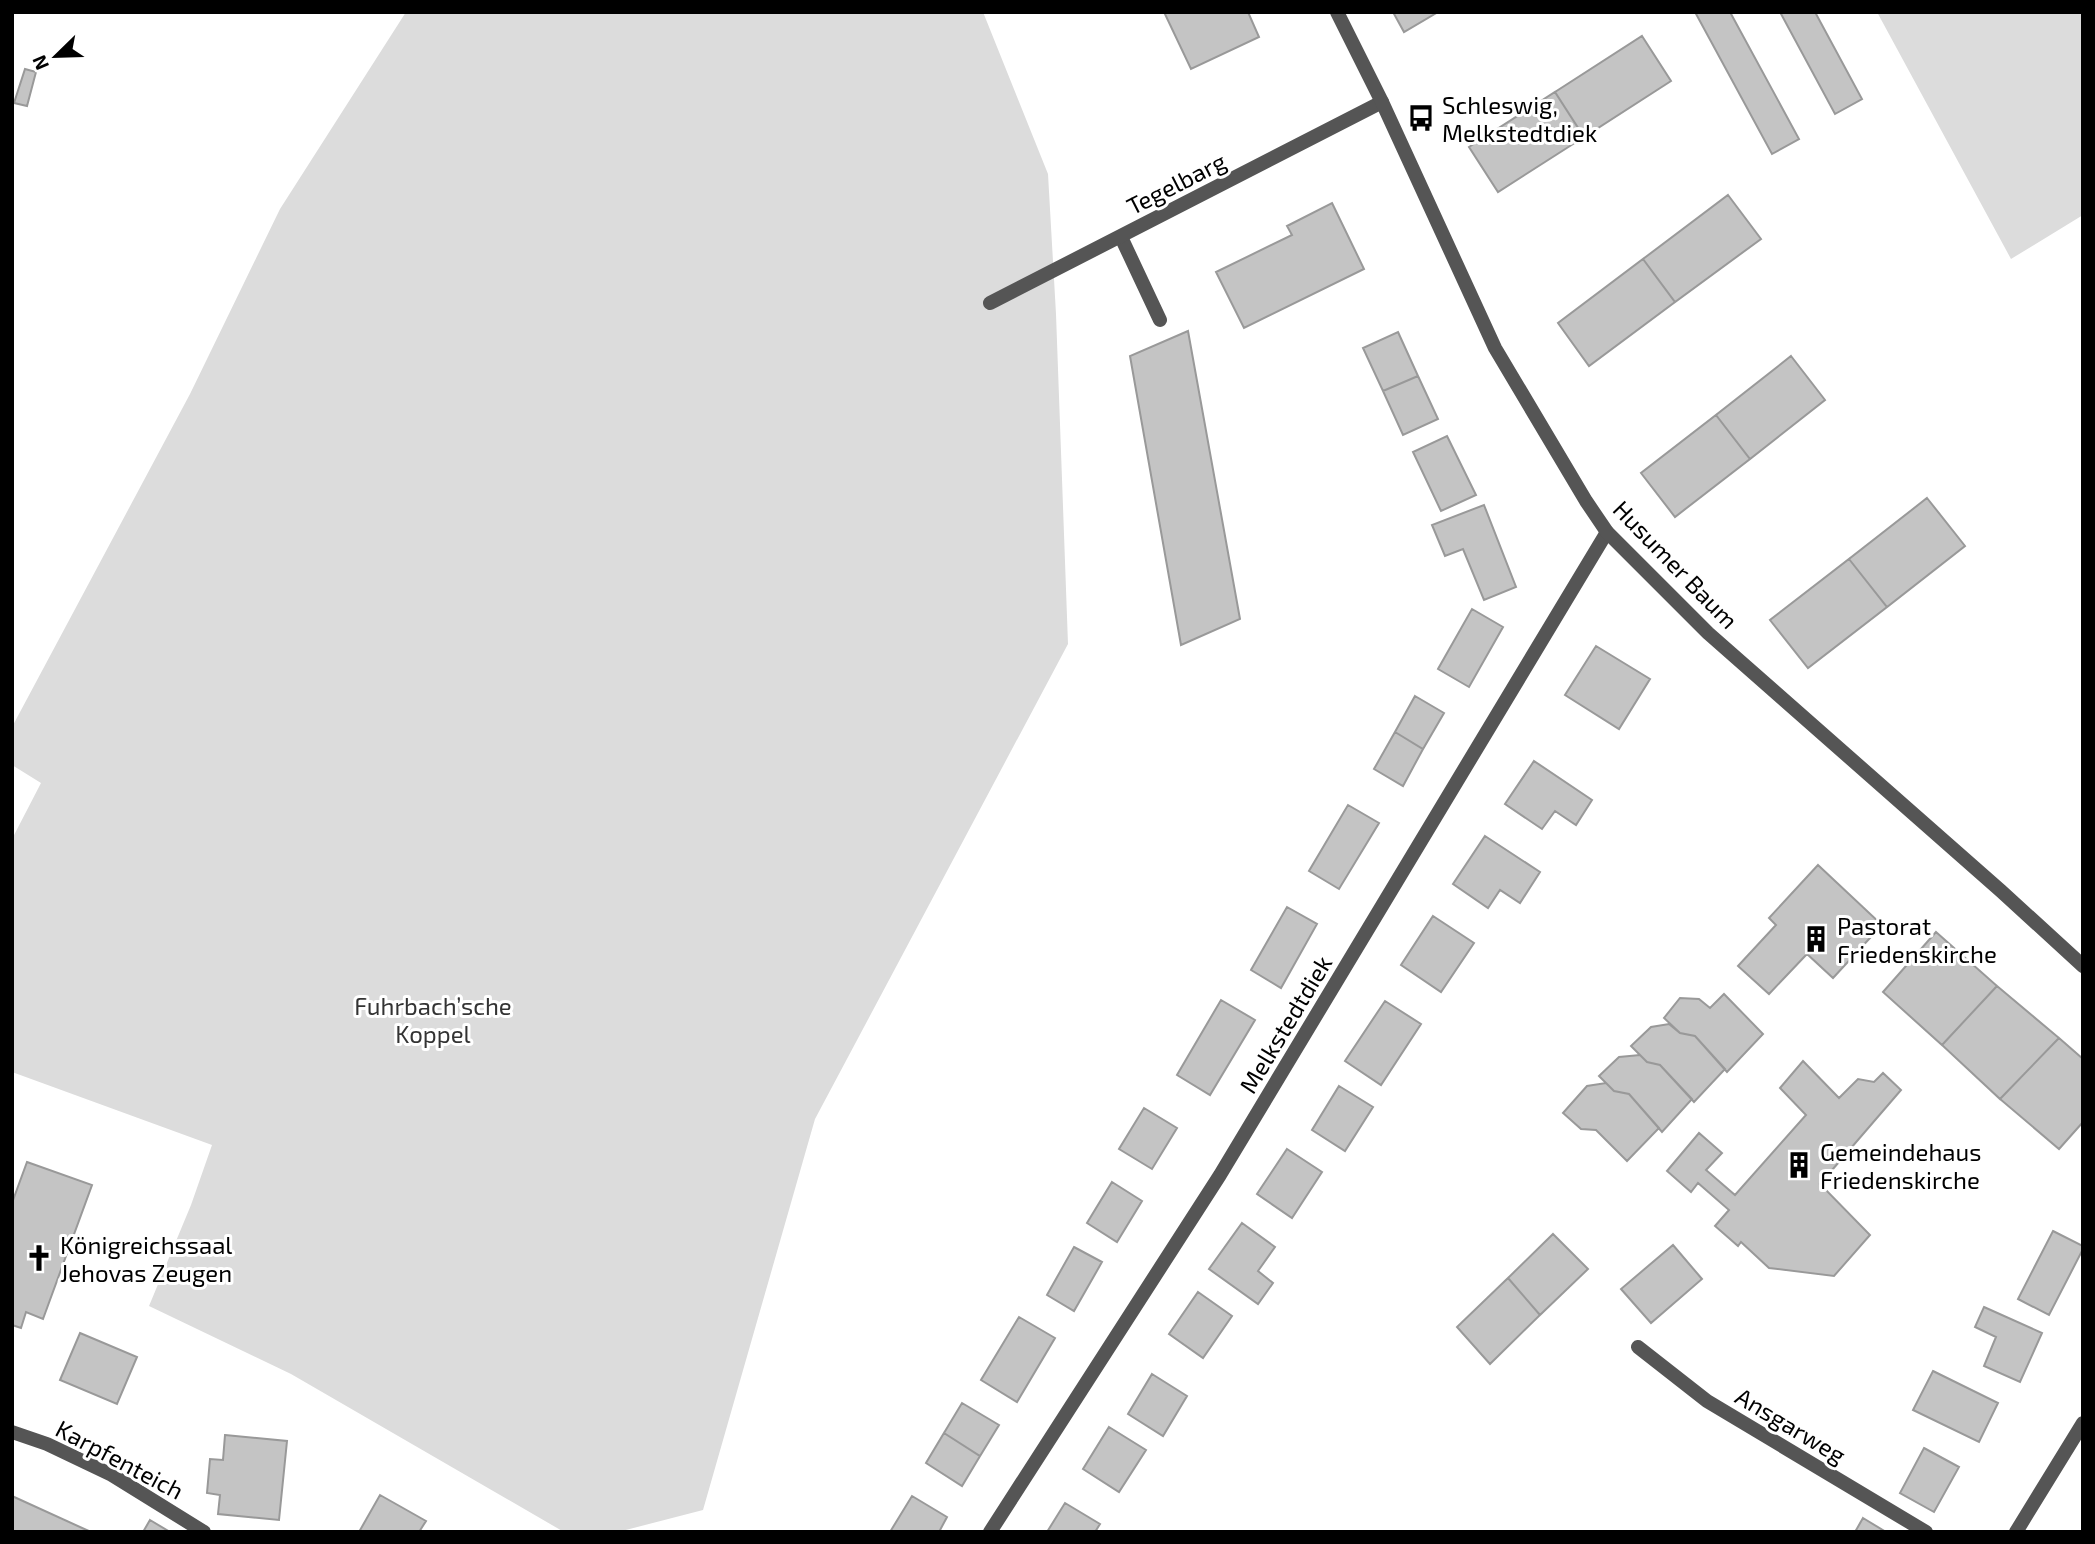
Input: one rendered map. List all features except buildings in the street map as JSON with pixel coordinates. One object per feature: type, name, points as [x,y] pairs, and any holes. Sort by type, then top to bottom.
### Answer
[{"type":"street","name":"Husumer Baum","points":[[1336,12],[1382,102],[1495,348],[1607,532],[1708,633],[2083,966]]},
{"type":"street","name":"Tegelbarg","points":[[990,303],[1382,102]]},
{"type":"street","points":[[1121,237],[1160,320]]},
{"type":"street","name":"Melkstedtdiek","points":[[990,1532],[1220,1175],[1607,532]]},
{"type":"street","name":"Ansgarweg","points":[[1638,1347],[1707,1401],[1926,1532]]},
{"type":"street","points":[[2016,1532],[2083,1423]]},
{"type":"street","name":"Karpfenteich","points":[[12,1432],[47,1444],[112,1475],[204,1532]]},
{"type":"green space","name":"Fuhrbach’sche Koppel","points":[[406,12],[983,12],[1048,174],[1068,644],[815,1119],[703,1510],[618,1532],[564,1532],[291,1374],[149,1306],[191,1205],[212,1145],[12,1072],[12,839],[41,783],[12,765],[12,727],[190,394],[280,209]]},
{"type":"green space","points":[[1877,12],[2083,12],[2083,215],[2011,259]]},
{"type":"place","name":"Schleswig, Melkstedtdiek","points":[[1421,118]]},
{"type":"place","name":"Pastorat Friedenskirche","points":[[1816,939]]},
{"type":"place","name":"Gemeindehaus Friedenskirche","points":[[1799,1165]]},
{"type":"place","name":"Königreichssaal Jehovas Zeugen","points":[[39,1258]]}]
